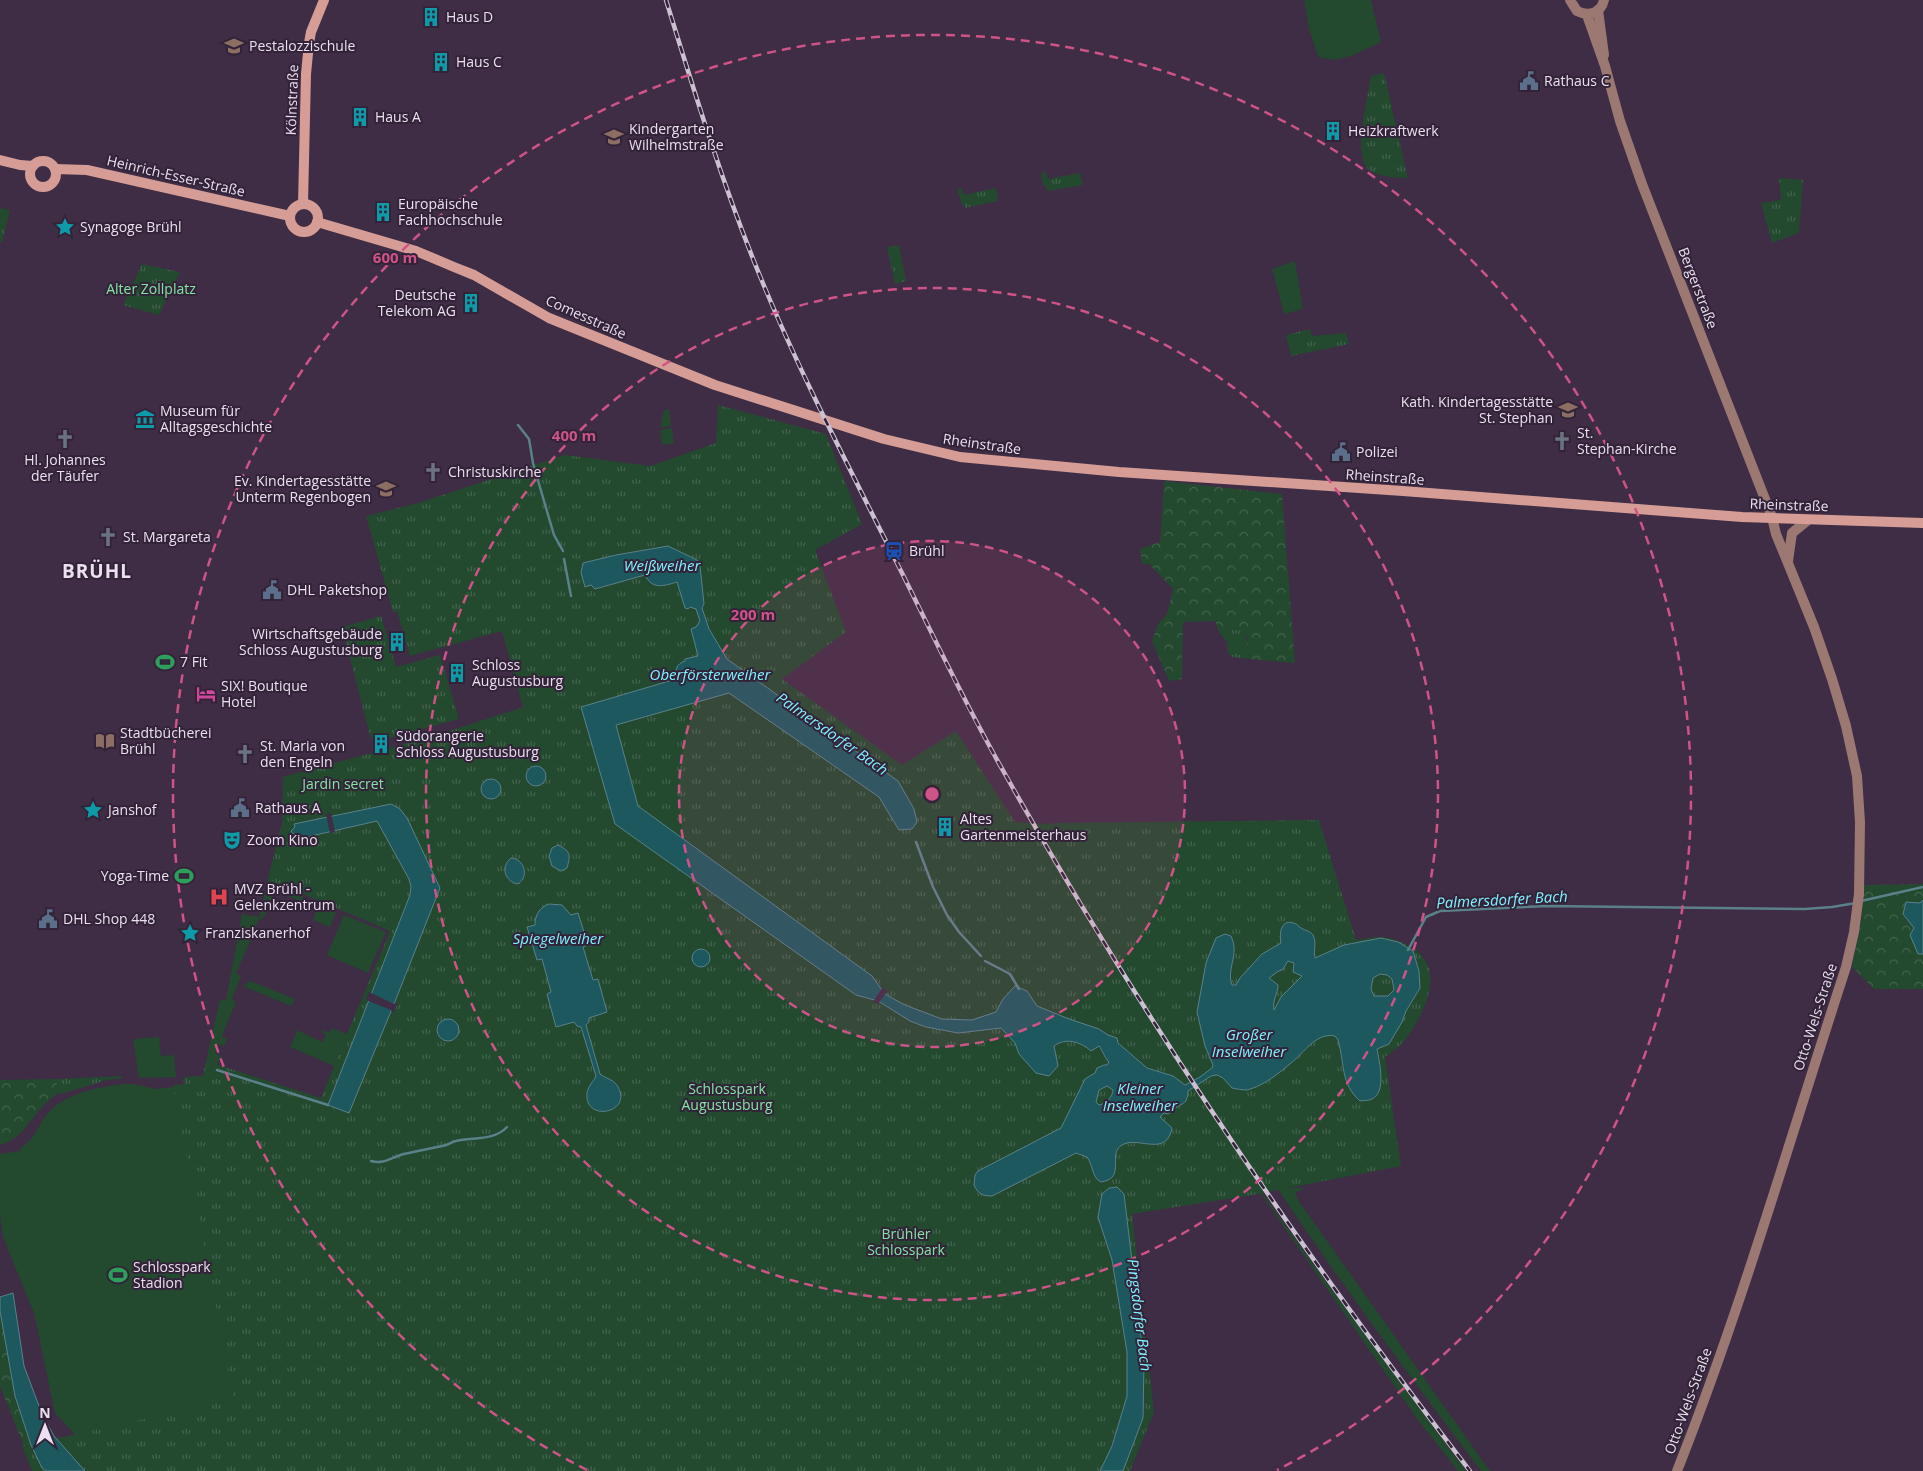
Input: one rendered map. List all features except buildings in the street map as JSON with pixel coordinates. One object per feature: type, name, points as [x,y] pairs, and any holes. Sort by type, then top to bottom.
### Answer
[{"type":"main road","name":"Kölnstraße","points":[[303,204],[306,74],[309,43],[311,32],[324,0]]},
{"type":"main road","points":[[0,160],[20,166],[33,166]]},
{"type":"main road","points":[[44,161],[51,164],[55,169],[54,181],[50,185],[42,187],[34,183],[31,179],[30,171],[33,166],[38,162],[44,161]]},
{"type":"main road","name":"Heinrich-Esser-Straße","points":[[55,169],[87,170],[290,216]]},
{"type":"main road","points":[[303,204],[308,204],[317,213],[317,222],[309,231],[301,231],[294,227],[290,216],[293,209],[303,204]]},
{"type":"main road","name":"Comesstraße","points":[[317,222],[416,252],[474,275],[549,318],[715,385],[849,428]]},
{"type":"main road","name":"Rheinstraße","points":[[849,428],[927,450],[976,459],[1119,472],[1403,491],[1742,517],[1923,524]]},
{"type":"street","name":"Bergerstraße","points":[[1570,0],[1577,11],[1587,15],[1642,184],[1772,517]]},
{"type":"street","points":[[1587,15],[1598,10],[1604,0]]},
{"type":"street","name":"Bergerstraße","points":[[1598,10],[1605,66]]},
{"type":"street","name":"Otto-Wels-Straße","points":[[1677,1471],[1754,1252],[1846,967],[1859,894],[1860,822],[1857,776],[1846,726],[1832,678],[1772,517]]},
{"type":"street","name":"Otto-Wels-Straße","points":[[1788,562],[1792,533],[1808,520]]},
{"type":"green space","points":[[1304,0],[1371,0],[1381,42],[1354,55],[1335,60],[1318,57],[1309,29]]},
{"type":"green space","points":[[1384,73],[1408,178],[1381,175],[1371,171],[1363,160],[1361,137],[1371,76]]},
{"type":"green space","points":[[1046,172],[1048,179],[1080,173],[1083,185],[1047,191],[1046,186],[1043,186],[1041,173]]},
{"type":"green space","points":[[1779,178],[1803,180],[1799,233],[1772,243],[1761,203],[1781,200]]},
{"type":"green space","points":[[962,188],[964,195],[996,188],[998,201],[965,208],[965,205],[962,205],[957,189]]},
{"type":"green space","points":[[0,208],[10,210],[2,242],[0,242]]},
{"type":"green space","points":[[899,245],[906,281],[895,284],[887,247]]},
{"type":"green space","points":[[1295,261],[1303,309],[1284,314],[1272,269]]},
{"type":"green space","name":"Alter Zollplatz","points":[[142,264],[180,272],[159,315],[123,305]]},
{"type":"green space","points":[[1310,329],[1312,336],[1346,333],[1349,344],[1291,356],[1286,335]]},
{"type":"green space","name":"Schlosspark Augustusburg","points":[[718,405],[826,434],[862,524],[815,550],[846,632],[782,679],[902,765],[956,731],[1015,822],[1047,824],[1319,820],[1356,940],[1379,937],[1398,941],[1419,953],[1429,970],[1430,979],[1427,1000],[1418,1020],[1404,1041],[1385,1057],[1401,1166],[1252,1195],[1132,1214],[1154,1412],[1130,1471],[32,1471],[22,1446],[234,1399],[173,1085],[184,1084],[183,1077],[203,1076],[206,1061],[321,1098],[390,931],[268,879],[282,823],[283,777],[434,736],[523,707],[502,631],[410,656],[397,611],[393,612],[366,516],[418,503],[565,455],[650,466],[716,443]]},
{"type":"green space","points":[[669,409],[671,426],[660,428],[664,410]]},
{"type":"green space","points":[[672,428],[674,443],[662,445],[660,430]]},
{"type":"green space","points":[[1164,481],[1282,494],[1295,663],[1250,659],[1247,636],[1234,630],[1219,632],[1215,621],[1183,622],[1182,679],[1169,681],[1152,641],[1158,624],[1167,614],[1173,589],[1149,564],[1142,564],[1140,549],[1160,542]]},
{"type":"green space","points":[[381,616],[396,667],[440,655],[459,719],[389,738],[388,734],[371,739],[342,627]]},
{"type":"green space","points":[[1227,629],[1244,631],[1250,659],[1233,657],[1228,653],[1227,642],[1219,632]]},
{"type":"green space","points":[[278,838],[278,883],[265,915],[262,919],[259,919],[236,974],[241,976],[232,999],[236,1002],[222,1036],[227,1039],[224,1046],[219,1044],[215,1053],[221,1056],[217,1065],[206,1061],[220,1000],[226,1000],[242,914],[259,917]]},
{"type":"green space","points":[[1923,884],[1923,900],[1920,903],[1914,928],[1918,954],[1923,954],[1923,989],[1874,989],[1852,967],[1862,915],[1863,885]]},
{"type":"green space","points":[[411,887],[321,1098],[334,1066],[290,1047],[297,1030],[322,1042],[326,1035],[321,1032],[322,1030],[330,1033],[332,1028],[347,1034]]},
{"type":"green space","points":[[282,888],[336,912],[330,927],[313,920],[317,908],[280,893]]},
{"type":"green space","points":[[344,915],[386,932],[368,973],[327,955]]},
{"type":"green space","points":[[250,981],[295,999],[291,1006],[243,986]]},
{"type":"green space","points":[[159,1037],[161,1056],[174,1055],[176,1077],[139,1078],[133,1039]]},
{"type":"green space","points":[[122,1076],[123,1078],[107,1080],[57,1094],[57,1079]]},
{"type":"green space","points":[[57,1079],[57,1094],[42,1107],[24,1130],[9,1142],[0,1145],[0,1080]]},
{"type":"green space","name":"Schlosspark Stadion","points":[[120,1084],[133,1084],[156,1089],[183,1086],[245,1421],[76,1436],[55,1413],[34,1313],[3,1237],[0,1214],[0,1154],[20,1151],[21,1147],[31,1138],[50,1111],[58,1104],[77,1094]]},
{"type":"green space","points":[[1277,1188],[1305,1188],[1295,1193],[1298,1200],[1490,1471],[1481,1471],[1377,1331]]},
{"type":"green space","points":[[1259,1191],[1261,1191],[1466,1471],[1458,1471],[1418,1420]]},
{"type":"green space","points":[[0,1311],[31,1445],[34,1471],[0,1386]]},
{"type":"water","points":[[668,546],[697,560],[700,566],[704,604],[702,608],[709,629],[727,659],[898,781],[914,809],[917,822],[912,829],[899,830],[879,797],[729,693],[616,725],[638,806],[872,976],[884,993],[905,1005],[942,1019],[972,1020],[996,1012],[1003,999],[1015,986],[1027,991],[1037,1006],[1099,1029],[1117,1038],[1118,1043],[1147,1068],[1173,1076],[1185,1085],[1200,1077],[1212,1068],[1213,1065],[1205,1046],[1197,1012],[1206,963],[1216,938],[1225,934],[1231,936],[1234,955],[1231,979],[1232,985],[1236,985],[1262,954],[1281,943],[1282,927],[1287,923],[1296,924],[1313,935],[1315,958],[1344,945],[1381,938],[1398,942],[1413,951],[1419,971],[1420,988],[1389,1044],[1377,1049],[1381,1083],[1377,1095],[1371,1100],[1360,1101],[1346,1080],[1338,1040],[1335,1036],[1322,1037],[1311,1044],[1276,1075],[1265,1083],[1253,1088],[1241,1090],[1232,1088],[1223,1078],[1217,1075],[1211,1076],[1188,1091],[1185,1102],[1168,1114],[1164,1113],[1160,1117],[1172,1128],[1169,1137],[1159,1144],[1130,1142],[1124,1144],[1116,1153],[1115,1170],[1109,1180],[1101,1182],[1098,1180],[1087,1157],[1076,1153],[992,1196],[983,1195],[974,1185],[975,1175],[978,1171],[1061,1128],[1085,1079],[1095,1073],[1097,1068],[1107,1065],[1109,1062],[1099,1046],[1091,1051],[1083,1045],[1068,1041],[1054,1046],[1058,1066],[1049,1076],[1036,1073],[1019,1054],[1015,1043],[1001,1028],[958,1033],[926,1027],[910,1021],[878,1001],[856,995],[615,824],[581,707],[676,679],[678,666],[685,659],[698,656],[691,629],[696,627],[700,621],[696,609],[685,608],[677,582],[659,586],[651,583],[645,575],[595,589],[591,585],[585,587],[581,573],[583,563]],"holes":[[[1288,961],[1294,963],[1293,972],[1302,976],[1281,997],[1274,1010],[1278,985],[1269,978],[1283,969]],[[1380,974],[1387,975],[1392,979],[1394,990],[1388,996],[1374,996],[1371,989],[1373,978]],[[1107,1086],[1113,1090],[1108,1100],[1099,1105],[1096,1102],[1099,1090]]]},
{"type":"water","points":[[536,766],[543,769],[546,776],[543,783],[536,786],[529,783],[526,776],[529,769]]},
{"type":"water","points":[[491,779],[498,782],[501,789],[498,796],[491,799],[484,796],[481,789],[484,782]]},
{"type":"water","points":[[391,804],[400,809],[407,818],[440,888],[349,1113],[328,1105],[410,895],[411,887],[409,879],[377,821],[298,839],[296,834],[293,834],[291,831],[295,827],[294,824]]},
{"type":"water","points":[[558,845],[566,850],[569,855],[567,868],[561,871],[552,866],[549,856],[552,848]]},
{"type":"water","points":[[511,858],[519,861],[524,868],[524,877],[518,884],[510,880],[506,874],[506,866]]},
{"type":"water","points":[[1923,900],[1923,954],[1918,954],[1910,935],[1914,928],[1903,914],[1906,902],[1920,903]]},
{"type":"water","name":"Spiegelweiher","points":[[549,904],[562,905],[571,915],[578,913],[588,945],[583,947],[593,980],[598,979],[607,1012],[589,1018],[589,1022],[586,1025],[600,1074],[617,1085],[621,1096],[619,1103],[607,1111],[599,1111],[588,1102],[587,1093],[596,1076],[581,1027],[577,1026],[574,1022],[556,1027],[547,994],[551,992],[542,959],[537,960],[527,927],[535,925],[538,912]]},
{"type":"water","points":[[701,949],[707,952],[710,958],[707,964],[701,967],[695,964],[692,958],[695,952]]},
{"type":"water","points":[[448,1019],[456,1022],[459,1030],[456,1038],[448,1041],[440,1038],[437,1030],[440,1022]]},
{"type":"water","points":[[1117,1187],[1124,1194],[1144,1362],[1143,1418],[1123,1471],[1100,1471],[1112,1446],[1127,1396],[1127,1352],[1112,1260],[1098,1217],[1102,1194],[1109,1188]]},
{"type":"water","points":[[13,1293],[24,1366],[42,1414],[54,1436],[85,1471],[46,1471],[42,1468],[31,1445],[15,1396],[0,1311],[0,1297]]},
{"type":"pier","points":[[331,813],[335,832],[330,833],[326,814]]},
{"type":"pier","points":[[883,987],[887,991],[878,1004],[873,1002]]},
{"type":"pier","points":[[369,992],[394,1004],[398,1003],[393,1013],[391,1010],[366,1000]]},
{"type":"waterway","name":"Palmersdorfer Bach","points":[[518,425],[529,439],[533,463],[554,535],[563,551]]},
{"type":"waterway","name":"Palmersdorfer Bach","points":[[564,559],[571,596]]},
{"type":"waterway","name":"Palmersdorfer Bach","points":[[916,842],[933,887],[947,915],[959,932],[981,956]]},
{"type":"waterway","name":"Palmersdorfer Bach","points":[[1861,901],[1923,887]]},
{"type":"waterway","name":"Palmersdorfer Bach","points":[[1408,950],[1426,917],[1440,911],[1546,906],[1805,909],[1856,903]]},
{"type":"waterway","name":"Palmersdorfer Bach","points":[[985,961],[1010,974],[1019,989]]},
{"type":"waterway","points":[[217,1070],[328,1105]]},
{"type":"waterway","points":[[371,1161],[384,1161],[404,1154],[444,1146],[456,1141],[490,1137],[507,1127]]},
{"type":"railway","points":[[666,0],[699,106],[748,246],[794,355],[991,749],[1057,865],[1112,955],[1225,1131],[1345,1303],[1470,1471]]},
{"type":"place","name":"Haus D","points":[[431,17]]},
{"type":"place","name":"Pestalozzischule","points":[[234,46]]},
{"type":"place","name":"Haus C","points":[[441,62]]},
{"type":"place","name":"Rathaus C","points":[[1529,81]]},
{"type":"place","name":"Haus A","points":[[360,117]]},
{"type":"place","name":"Heizkraftwerk","points":[[1333,131]]},
{"type":"place","name":"Kindergarten Wilhelmstraße","points":[[614,137]]},
{"type":"place","name":"Europäische Fachhochschule","points":[[383,212]]},
{"type":"place","name":"Synagoge Brühl","points":[[65,227]]},
{"type":"place","name":"Deutsche Telekom AG","points":[[471,303]]},
{"type":"place","name":"Kath. Kindertagesstätte St. Stephan","points":[[1568,410]]},
{"type":"place","name":"Museum für Alltagsgeschichte","points":[[145,419]]},
{"type":"place","name":"Hl. Johannes der Täufer","points":[[65,439]]},
{"type":"place","name":"St. Stephan-Kirche","points":[[1562,441]]},
{"type":"place","name":"Polizei","points":[[1341,452]]},
{"type":"place","name":"Christuskirche","points":[[433,472]]},
{"type":"place","name":"Ev. Kindertagesstätte Unterm Regenbogen","points":[[386,489]]},
{"type":"place","name":"St. Margareta","points":[[108,537]]},
{"type":"place","name":"Brühl","points":[[894,551]]},
{"type":"place","name":"DHL Paketshop","points":[[272,590]]},
{"type":"place","name":"Wirtschaftsgebäude Schloss Augustusburg","points":[[397,642]]},
{"type":"place","name":"7 Fit","points":[[165,662]]},
{"type":"place","name":"Schloss Augustusburg","points":[[457,673]]},
{"type":"place","name":"SIX! Boutique Hotel","points":[[206,694]]},
{"type":"place","name":"Stadtbücherei Brühl","points":[[105,741]]},
{"type":"place","name":"Südorangerie Schloss Augustusburg","points":[[381,744]]},
{"type":"place","name":"St. Maria von den Engeln","points":[[245,754]]},
{"type":"place","name":"Rathaus A","points":[[240,808]]},
{"type":"place","name":"Janshof","points":[[93,810]]},
{"type":"place","name":"Altes Gartenmeisterhaus","points":[[945,827]]},
{"type":"place","name":"Zoom Kino","points":[[232,840]]},
{"type":"place","name":"Yoga-Time","points":[[184,876]]},
{"type":"place","name":"MVZ Brühl - Gelenkzentrum","points":[[219,897]]},
{"type":"place","name":"DHL Shop 448","points":[[48,919]]},
{"type":"place","name":"Franziskanerhof","points":[[190,933]]},
{"type":"place","name":"Schlosspark Stadion","points":[[118,1275]]},
{"type":"district","name":"BRÜHL","points":[[97,571]]},
{"type":"water label","name":"Weißweiher","points":[[662,566]]},
{"type":"water label","name":"Oberförsterweiher","points":[[710,675]]},
{"type":"water label","name":"Großer Inselweiher","points":[[1249,1044]]},
{"type":"water label","name":"Kleiner Inselweiher","points":[[1140,1098]]},
{"type":"water label","name":"Pingsdorfer Bach","points":[[1139,1315]]},
{"type":"park label","name":"Jardin secret","points":[[343,784]]},
{"type":"park label","name":"Brühler Schlosspark","points":[[906,1242]]}]
